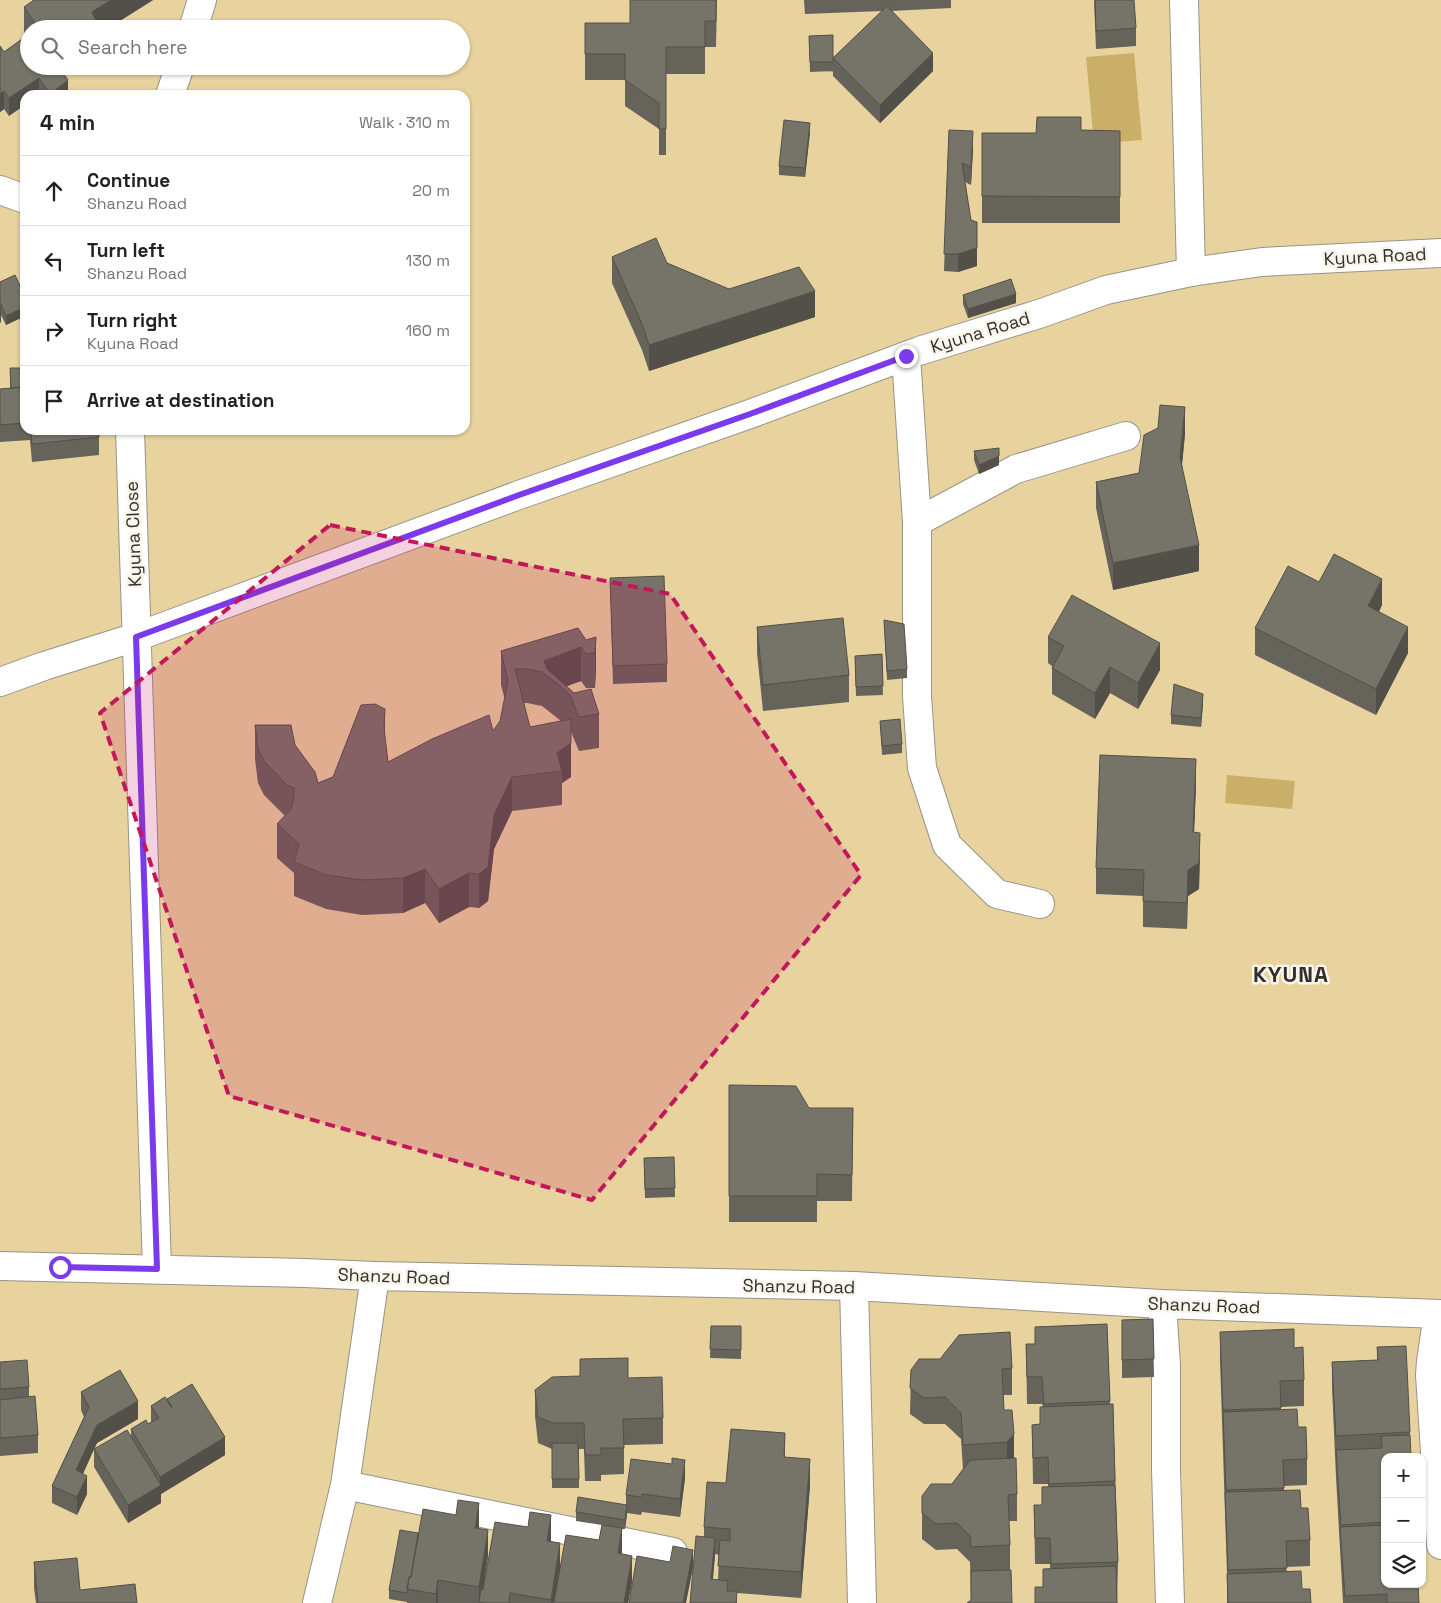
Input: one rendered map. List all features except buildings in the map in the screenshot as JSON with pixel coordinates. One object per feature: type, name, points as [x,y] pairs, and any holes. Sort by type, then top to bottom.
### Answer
[{"type":"street","points":[[196,20],[202,0]]},
{"type":"street","points":[[1184,0],[1191,272]]},
{"type":"street","points":[[172,90],[177,75]]},
{"type":"street","points":[[0,190],[20,197]]},
{"type":"street","name":"Kyuna Road","points":[[0,682],[136,637],[519,495],[750,414],[906,356],[1042,313],[1106,290],[1191,272],[1262,262],[1441,253]]},
{"type":"street","points":[[906,356],[918,522],[917,696],[922,768],[947,844],[997,894],[1040,904]]},
{"type":"street","name":"Kyuna Close","points":[[130,435],[136,637]]},
{"type":"street","points":[[918,522],[1016,469],[1126,436]]},
{"type":"street","points":[[136,637],[157,1269]]},
{"type":"street","name":"Shanzu Road","points":[[0,1266],[854,1286],[1162,1304],[1439,1314]]},
{"type":"street","points":[[317,1603],[344,1485],[375,1276]]},
{"type":"street","points":[[854,1286],[862,1603]]},
{"type":"street","points":[[1162,1304],[1166,1366],[1166,1470],[1170,1603]]},
{"type":"street","points":[[1439,1314],[1430,1375],[1441,1545]]},
{"type":"street","points":[[344,1485],[674,1552]]},
{"type":"highlighted area","points":[[330,525],[670,594],[861,875],[592,1200],[229,1096],[100,713]]},
{"type":"shaded area","points":[[0,0],[1441,0],[1441,1603],[0,1603]]},
{"type":"shaded area","points":[[1134,53],[1142,140],[1094,144],[1086,57]]},
{"type":"shaded area","points":[[1227,775],[1295,781],[1292,809],[1225,803]]},
{"type":"district","name":"KYUNA","points":[[1291,974]]},
{"type":"route","points":[[60,1267],[157,1269],[136,637],[519,495],[750,414],[906,356]]}]
